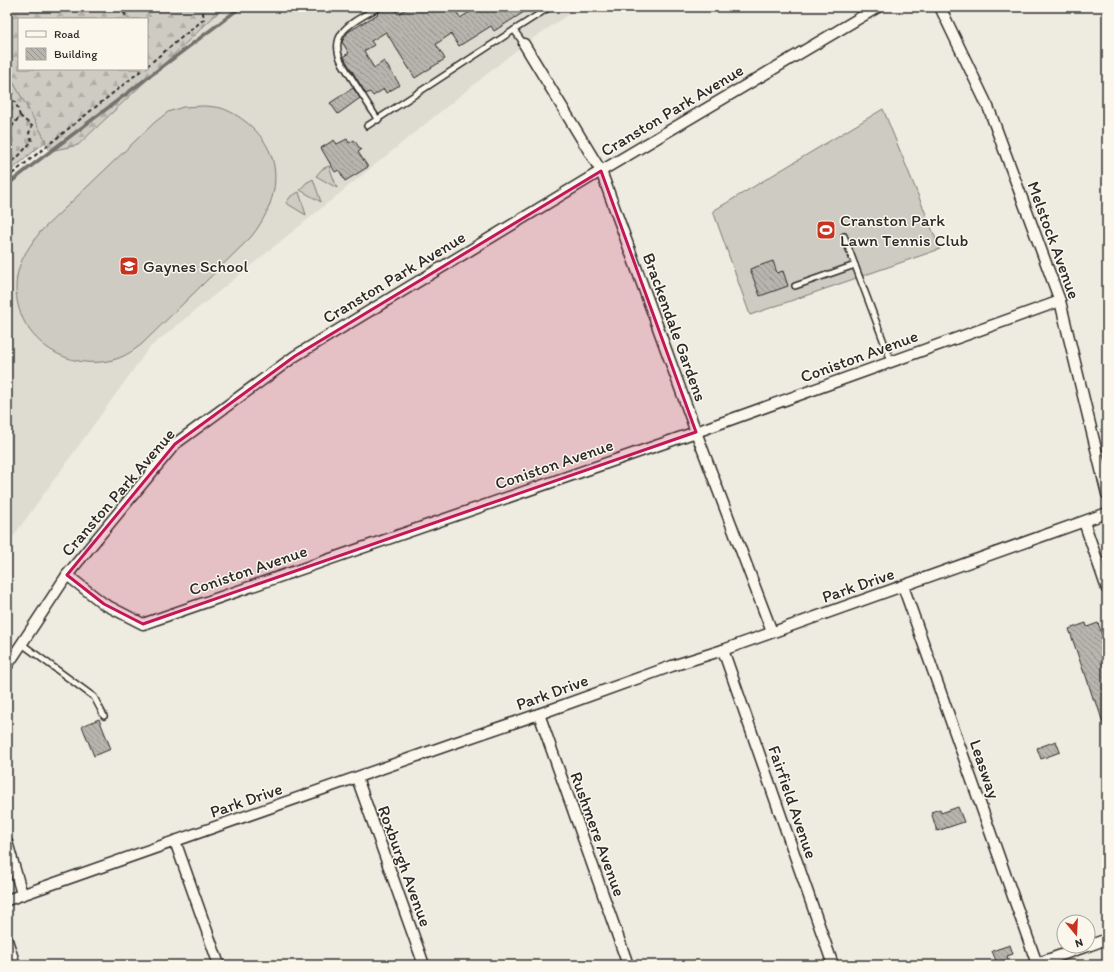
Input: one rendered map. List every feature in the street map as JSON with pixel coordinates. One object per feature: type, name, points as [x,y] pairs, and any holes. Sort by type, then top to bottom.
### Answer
[{"type":"street","name":"Cranston Park Avenue","points":[[7,666],[67,575],[175,444],[295,356],[601,171],[878,7]]},
{"type":"street","name":"Melstock Avenue","points":[[940,7],[989,109],[1060,301],[1107,494]]},
{"type":"street","name":"Brackendale Gardens","points":[[524,44],[601,171],[696,432],[772,632]]},
{"type":"street","name":"Coniston Avenue","points":[[67,575],[104,604],[143,624],[696,432],[1060,301]]},
{"type":"street","name":"Park Drive","points":[[7,900],[672,666],[723,650],[1107,513]]},
{"type":"street","points":[[1084,522],[1107,588]]},
{"type":"street","name":"Leasway","points":[[904,586],[1035,964]]},
{"type":"street","name":"Fairfield Avenue","points":[[723,650],[833,965]]},
{"type":"street","name":"Rushmere Avenue","points":[[539,714],[628,965]]},
{"type":"street","name":"Roxburgh Avenue","points":[[356,778],[424,965]]},
{"type":"street","points":[[175,841],[219,965]]},
{"type":"street","points":[[7,842],[22,894]]},
{"type":"street","points":[[1096,943],[1107,939]]},
{"type":"street","points":[[7,940],[16,965]]},
{"type":"street","points":[[1035,964],[1064,954]]},
{"type":"lane","points":[[378,120],[342,63],[338,55],[337,48],[341,31],[379,7]]},
{"type":"lane","points":[[367,126],[550,7]]},
{"type":"lane","points":[[514,30],[524,44]]},
{"type":"lane","points":[[844,236],[891,361]]},
{"type":"lane","points":[[794,286],[855,265]]},
{"type":"lane","points":[[22,644],[94,697],[104,716]]},
{"type":"path","points":[[119,7],[128,18]]},
{"type":"path","points":[[148,65],[204,19],[202,7]]},
{"type":"path","points":[[7,178],[142,70]]},
{"type":"path","points":[[7,96],[16,103],[20,116],[32,126],[30,133],[32,141],[17,158],[7,165]]},
{"type":"path","points":[[7,133],[20,116]]},
{"type":"highlighted area","points":[[601,171],[696,432],[143,624],[104,604],[67,575],[175,444],[295,356]]},
{"type":"shaded area","name":"Gaynes School","points":[[224,7],[580,7],[524,44],[149,348],[7,545],[7,184],[57,146],[78,145]]},
{"type":"green space","points":[[7,7],[224,7],[78,145],[50,151],[7,75]]},
{"type":"green space","points":[[7,71],[46,141],[7,174]]},
{"type":"green space","points":[[203,106],[221,108],[241,119],[252,127],[263,140],[270,153],[274,167],[275,182],[267,210],[260,224],[251,237],[142,344],[133,351],[116,359],[96,362],[77,361],[59,355],[43,344],[30,331],[21,315],[16,296],[17,276],[18,269],[26,252],[41,231],[155,122],[168,112],[183,107]]},
{"type":"green space","name":"Cranston Park Lawn Tennis Club","points":[[883,109],[940,249],[750,315],[713,211]]},
{"type":"green space","points":[[329,166],[337,188],[316,176],[322,169]]},
{"type":"green space","points":[[313,179],[321,202],[300,190],[306,183]]},
{"type":"green space","points":[[299,192],[306,215],[286,203],[291,196]]},
{"type":"building","points":[[383,7],[394,7],[398,14],[409,7],[453,7],[460,18],[478,7],[532,7],[494,31],[491,26],[459,46],[451,34],[436,44],[445,59],[415,78],[386,32],[371,41],[374,45],[364,51],[374,68],[384,61],[400,85],[386,93],[384,89],[373,96],[370,92],[366,94],[346,61],[344,56],[349,53],[342,42],[348,32],[378,14],[377,13]]},
{"type":"building","points":[[353,88],[360,98],[338,114],[330,103]]},
{"type":"building","points":[[347,139],[349,143],[354,140],[361,150],[358,152],[368,167],[345,181],[339,170],[335,172],[321,148],[334,140],[337,144]]},
{"type":"building","points":[[773,261],[777,273],[783,271],[788,286],[760,296],[750,269]]},
{"type":"building","points":[[1086,623],[1087,627],[1098,623],[1107,649],[1107,729],[1105,729],[1096,701],[1094,701],[1069,629]]},
{"type":"building","points":[[99,719],[111,749],[94,756],[82,726]]},
{"type":"building","points":[[1056,741],[1060,752],[1041,759],[1037,748]]},
{"type":"building","points":[[958,807],[964,822],[937,831],[931,812],[940,809],[941,813]]},
{"type":"building","points":[[1010,945],[1013,954],[1007,956],[1008,959],[997,963],[992,951]]},
{"type":"waterway","points":[[7,185],[241,7]]},
{"type":"place","name":"Cranston Park Lawn Tennis Club","points":[[826,230]]},
{"type":"place","name":"Gaynes School","points":[[129,266]]}]
